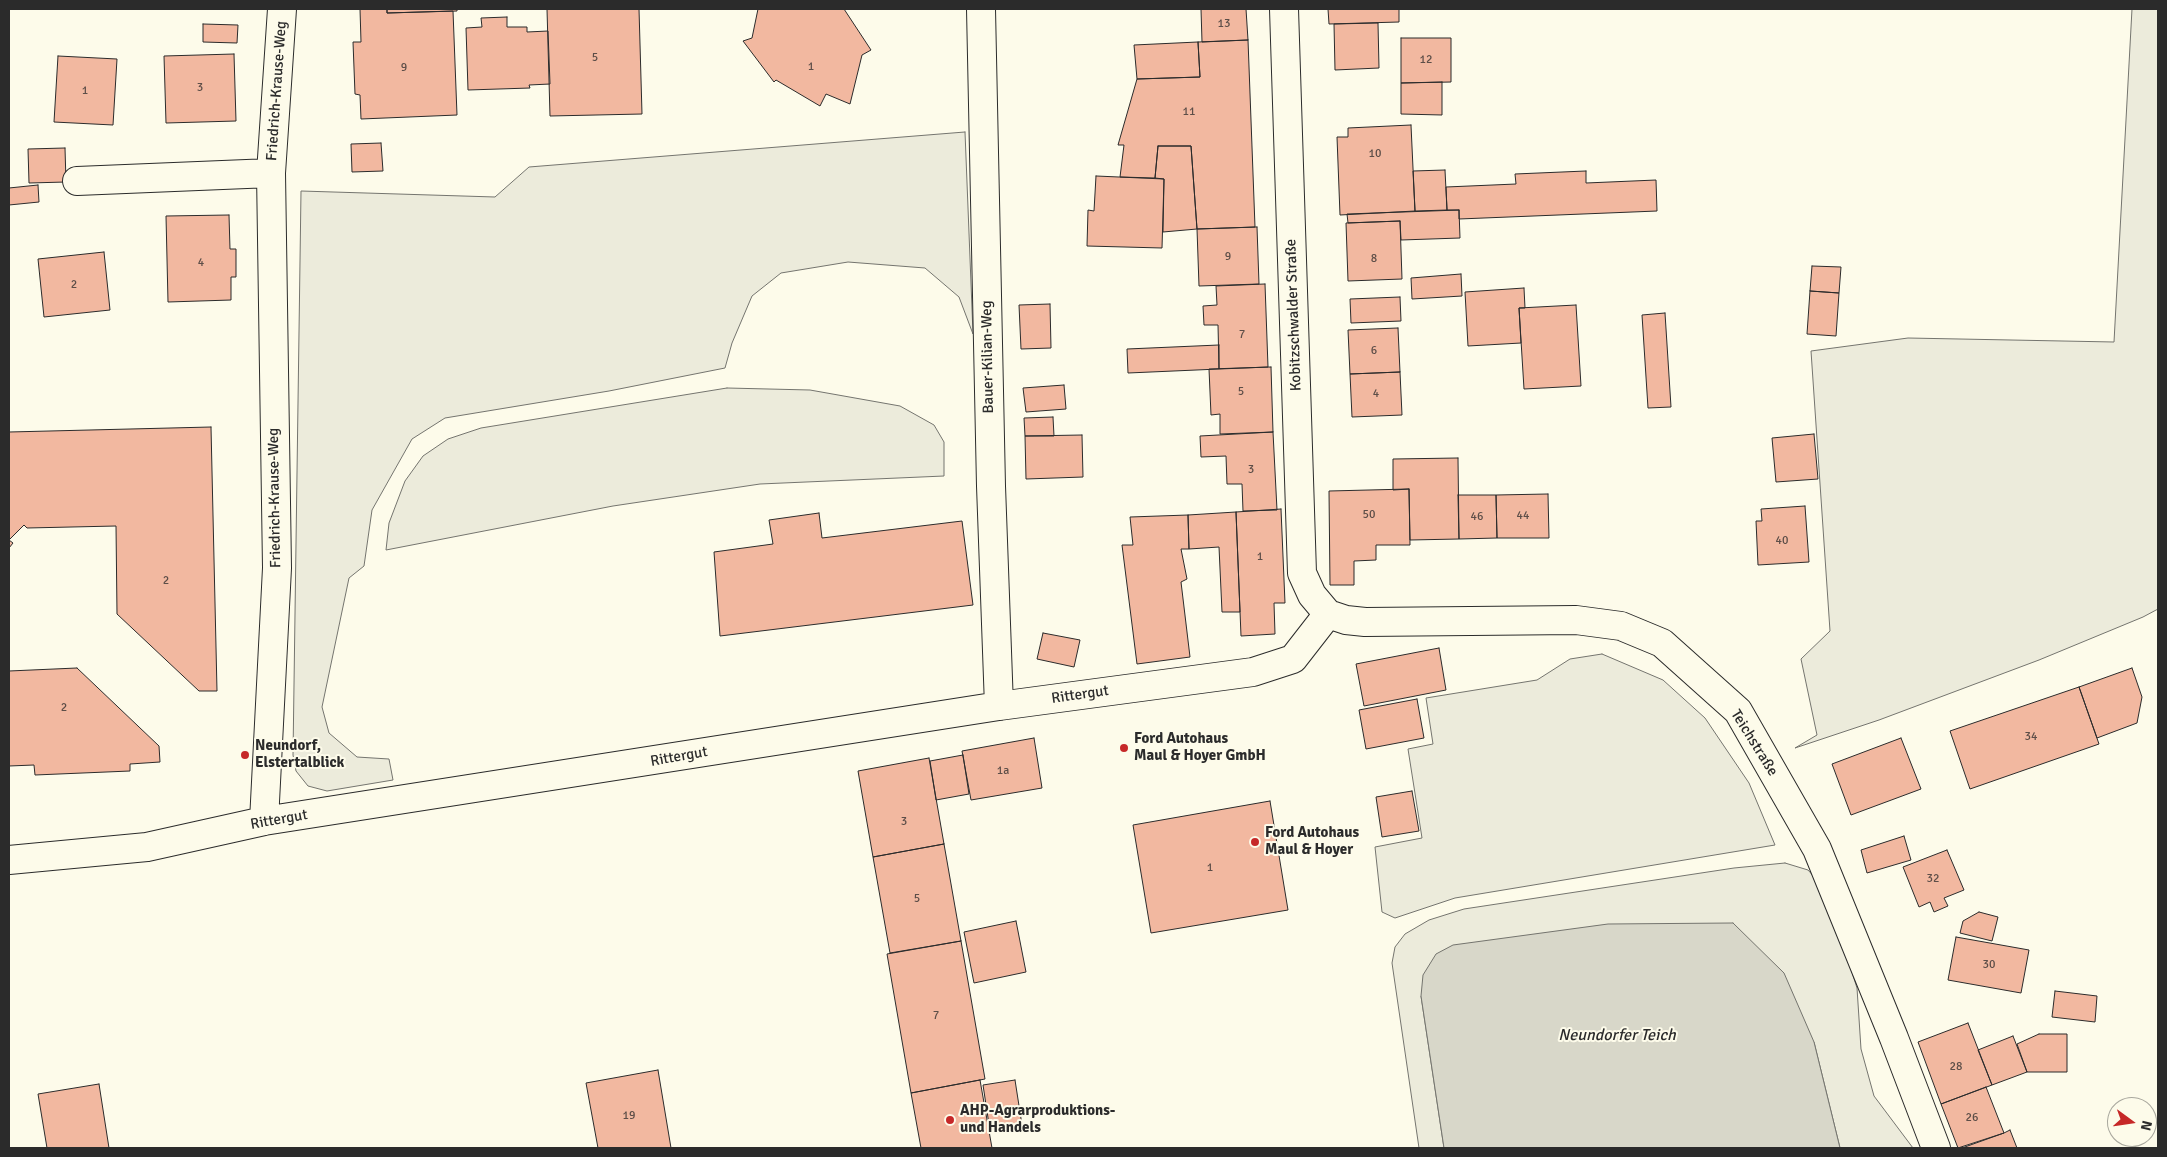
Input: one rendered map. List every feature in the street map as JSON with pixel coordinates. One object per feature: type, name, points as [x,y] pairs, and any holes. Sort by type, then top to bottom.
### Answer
[{"type":"street","name":"Friedrich-Krause-Weg","points":[[264,821],[277,568],[271,173],[282,9]]},
{"type":"street","name":"Bauer-Kilian-Weg","points":[[981,9],[990,476],[999,706]]},
{"type":"street","name":"Kobitzschwalder Straße","points":[[1284,9],[1302,573],[1312,595],[1328,614]]},
{"type":"street","name":"Friedrich-Krause-Weg","points":[[77,181],[271,173]]},
{"type":"street","name":"Rittergut","points":[[9,860],[148,847],[264,821],[999,706],[1252,672],[1293,659],[1328,614]]},
{"type":"street","name":"Teichstraße","points":[[1328,614],[1346,620],[1365,622],[1576,620],[1621,626],[1662,643],[1738,711],[1817,849],[1894,1038],[1936,1148]]},
{"type":"shaded area","points":[[2132,9],[2158,9],[2158,609],[2039,660],[1879,720],[1795,748],[1817,735],[1801,659],[1830,631],[1811,351],[1908,338],[2114,342]]},
{"type":"shaded area","points":[[965,132],[973,334],[959,297],[925,268],[848,262],[781,273],[752,296],[732,343],[725,368],[609,391],[445,418],[412,439],[372,510],[364,566],[349,578],[322,707],[329,733],[357,757],[389,759],[393,780],[327,791],[308,786],[296,771],[293,755],[301,191],[495,197],[529,167]]},
{"type":"shaded area","points":[[727,388],[810,390],[900,406],[934,425],[944,442],[944,476],[760,484],[613,506],[386,550],[389,523],[405,481],[423,456],[448,439],[481,428]]},
{"type":"shaded area","points":[[1602,654],[1663,680],[1705,718],[1749,783],[1775,845],[1455,898],[1395,918],[1382,912],[1375,847],[1422,838],[1408,749],[1433,744],[1426,698],[1537,680],[1570,659]]},
{"type":"shaded area","points":[[1785,863],[1808,870],[1826,890],[1857,988],[1861,1049],[1874,1096],[1913,1148],[1840,1148],[1814,1042],[1421,996],[1444,1148],[1419,1148],[1392,963],[1395,947],[1405,934],[1429,920],[1464,909],[1734,868]]},
{"type":"water","name":"Neundorfer Teich","points":[[1733,923],[1784,973],[1814,1042],[1840,1148],[1444,1148],[1421,996],[1423,975],[1436,954],[1453,945],[1608,924]]},
{"type":"building","points":[[360,9],[387,9],[387,13],[453,11],[457,115],[361,119],[360,95],[355,94],[353,42],[361,42]]},
{"type":"building","points":[[387,9],[457,9],[457,11],[387,13]]},
{"type":"building","points":[[547,9],[639,9],[642,114],[550,116]]},
{"type":"building","points":[[758,9],[844,9],[871,50],[862,55],[850,104],[826,94],[820,106],[776,80],[774,82],[743,41],[752,38]]},
{"type":"building","points":[[1201,9],[1246,9],[1248,40],[1202,42]]},
{"type":"building","points":[[1328,9],[1399,9],[1399,22],[1329,24]]},
{"type":"building","points":[[507,17],[507,27],[527,27],[527,32],[548,31],[550,84],[529,85],[530,88],[468,90],[466,28],[482,27],[481,18]]},
{"type":"building","points":[[1378,23],[1379,68],[1335,70],[1334,24]]},
{"type":"building","points":[[203,24],[238,25],[237,43],[203,42]]},
{"type":"building","points":[[1401,38],[1451,38],[1451,82],[1401,83]]},
{"type":"building","points":[[1248,40],[1255,227],[1197,229],[1191,146],[1158,146],[1155,178],[1120,177],[1124,145],[1118,145],[1137,79],[1200,77],[1198,42]]},
{"type":"building","points":[[1198,42],[1200,77],[1137,79],[1134,45]]},
{"type":"building","points":[[234,54],[236,121],[166,123],[164,56]]},
{"type":"building","points":[[58,56],[117,59],[113,125],[54,122]]},
{"type":"building","points":[[1442,82],[1442,115],[1401,114],[1401,83]]},
{"type":"building","points":[[1411,125],[1415,211],[1340,215],[1337,137],[1348,137],[1348,128]]},
{"type":"building","points":[[381,143],[383,171],[352,172],[351,144]]},
{"type":"building","points":[[1158,146],[1191,146],[1197,229],[1163,232],[1164,179],[1155,178]]},
{"type":"building","points":[[65,148],[66,182],[29,183],[28,149]]},
{"type":"building","points":[[1445,170],[1447,210],[1415,211],[1413,171]]},
{"type":"building","points":[[1586,171],[1586,183],[1656,180],[1657,211],[1459,219],[1459,210],[1447,210],[1446,187],[1516,184],[1515,174]]},
{"type":"building","points":[[1096,176],[1164,179],[1162,248],[1087,246],[1088,210],[1094,211]]},
{"type":"building","points":[[38,185],[39,202],[9,205],[9,188]]},
{"type":"building","points":[[1459,210],[1460,238],[1401,240],[1400,221],[1348,223],[1347,214]]},
{"type":"building","points":[[229,215],[230,249],[236,249],[236,277],[231,277],[231,300],[168,302],[166,216]]},
{"type":"building","points":[[1400,221],[1402,279],[1348,281],[1346,223]]},
{"type":"building","points":[[1257,227],[1259,284],[1199,286],[1197,229]]},
{"type":"building","points":[[104,252],[110,310],[44,317],[38,259]]},
{"type":"building","points":[[1812,266],[1841,267],[1839,293],[1810,291]]},
{"type":"building","points":[[1461,274],[1462,296],[1412,299],[1411,278]]},
{"type":"building","points":[[1265,284],[1268,367],[1219,369],[1218,325],[1204,325],[1203,306],[1217,305],[1216,286]]},
{"type":"building","points":[[1524,288],[1525,308],[1519,308],[1521,343],[1468,346],[1465,292]]},
{"type":"building","points":[[1810,291],[1839,293],[1836,336],[1807,334]]},
{"type":"building","points":[[1400,297],[1401,321],[1351,323],[1350,299]]},
{"type":"building","points":[[1050,304],[1051,348],[1021,349],[1019,305]]},
{"type":"building","points":[[1576,305],[1581,386],[1524,389],[1519,308]]},
{"type":"building","points":[[1665,313],[1671,407],[1648,408],[1642,315]]},
{"type":"building","points":[[1398,328],[1400,372],[1350,374],[1348,330]]},
{"type":"building","points":[[1219,345],[1219,369],[1128,373],[1127,349]]},
{"type":"building","points":[[1271,367],[1273,432],[1220,434],[1220,414],[1211,415],[1209,369]]},
{"type":"building","points":[[1400,372],[1402,415],[1352,417],[1350,374]]},
{"type":"building","points":[[1064,385],[1066,409],[1026,412],[1023,388]]},
{"type":"building","points":[[1053,417],[1054,436],[1025,436],[1024,418]]},
{"type":"building","points":[[211,427],[217,691],[199,691],[117,614],[116,526],[27,528],[24,525],[9,540],[9,432]]},
{"type":"building","points":[[1273,432],[1277,510],[1243,511],[1242,484],[1227,484],[1226,456],[1201,457],[1200,436]]},
{"type":"building","points":[[1814,434],[1818,479],[1776,482],[1772,438]]},
{"type":"building","points":[[1082,435],[1083,477],[1026,479],[1025,436]]},
{"type":"building","points":[[1458,458],[1459,539],[1410,540],[1409,489],[1393,490],[1393,459]]},
{"type":"building","points":[[1409,489],[1410,545],[1376,545],[1376,560],[1354,561],[1354,585],[1330,585],[1329,491]]},
{"type":"building","points":[[1548,494],[1549,538],[1497,538],[1496,495]]},
{"type":"building","points":[[1458,495],[1496,495],[1497,538],[1459,539]]},
{"type":"building","points":[[1805,506],[1809,562],[1758,565],[1756,521],[1762,521],[1761,509]]},
{"type":"building","points":[[1281,509],[1285,603],[1274,603],[1275,634],[1241,636],[1236,512]]},
{"type":"building","points":[[1236,512],[1240,612],[1222,612],[1219,547],[1189,549],[1188,515]]},
{"type":"building","points":[[819,513],[822,538],[962,521],[973,605],[720,636],[714,552],[773,544],[769,520]]},
{"type":"building","points":[[1188,515],[1189,549],[1181,549],[1187,579],[1181,582],[1190,657],[1137,664],[1122,545],[1133,545],[1130,517]]},
{"type":"building","points":[[9,540],[13,543],[9,548]]},
{"type":"building","points":[[1043,633],[1080,640],[1074,667],[1037,659]]},
{"type":"building","points":[[1439,648],[1446,690],[1364,706],[1356,664]]},
{"type":"building","points":[[77,668],[159,746],[160,762],[130,764],[130,771],[35,775],[34,765],[9,766],[9,671]]},
{"type":"building","points":[[2132,668],[2142,697],[2137,723],[2097,738],[2079,687]]},
{"type":"building","points":[[2079,687],[2099,744],[1970,789],[1950,731]]},
{"type":"building","points":[[1417,699],[1424,738],[1366,749],[1359,710]]},
{"type":"building","points":[[1034,738],[1042,788],[971,800],[962,751]]},
{"type":"building","points":[[1901,738],[1921,789],[1851,815],[1832,764]]},
{"type":"building","points":[[963,755],[969,794],[936,800],[930,761]]},
{"type":"building","points":[[929,758],[944,844],[873,857],[858,771]]},
{"type":"building","points":[[1412,791],[1419,831],[1382,837],[1376,797]]},
{"type":"building","points":[[1270,801],[1288,910],[1151,933],[1133,825]]},
{"type":"building","points":[[1904,836],[1911,860],[1867,873],[1861,850]]},
{"type":"building","points":[[944,844],[961,941],[890,953],[873,857]]},
{"type":"building","points":[[1947,850],[1964,890],[1944,898],[1948,906],[1934,912],[1930,902],[1919,907],[1903,867]]},
{"type":"building","points":[[1979,912],[1998,917],[1992,941],[1960,933],[1963,921]]},
{"type":"building","points":[[1016,921],[1026,972],[974,983],[964,932]]},
{"type":"building","points":[[1956,937],[2029,950],[2021,993],[1948,980]]},
{"type":"building","points":[[961,941],[985,1079],[911,1093],[887,954]]},
{"type":"building","points":[[2055,991],[2097,996],[2095,1022],[2052,1017]]},
{"type":"building","points":[[1968,1023],[1992,1085],[1941,1104],[1918,1042]]},
{"type":"building","points":[[2039,1034],[2067,1034],[2067,1072],[2027,1072],[2017,1044]]},
{"type":"building","points":[[2013,1036],[2027,1072],[1992,1085],[1978,1050]]},
{"type":"building","points":[[658,1070],[671,1148],[598,1148],[586,1083]]},
{"type":"building","points":[[980,1080],[992,1148],[921,1148],[911,1093]]},
{"type":"building","points":[[1015,1080],[1022,1125],[990,1131],[983,1085]]},
{"type":"building","points":[[99,1084],[109,1148],[47,1148],[38,1094]]},
{"type":"building","points":[[1986,1087],[2004,1133],[1958,1148],[1941,1104]]},
{"type":"building","points":[[2010,1130],[2017,1148],[1962,1148],[2004,1133]]},
{"type":"place","name":"Ford Autohaus Maul & Hoyer GmbH","points":[[1124,748]]},
{"type":"place","name":"Neundorf, Elstertalblick","points":[[245,755]]},
{"type":"place","name":"Ford Autohaus Maul & Hoyer","points":[[1255,842]]},
{"type":"place","name":"AHP-Agrarproduktions- und Handels","points":[[950,1120]]}]
